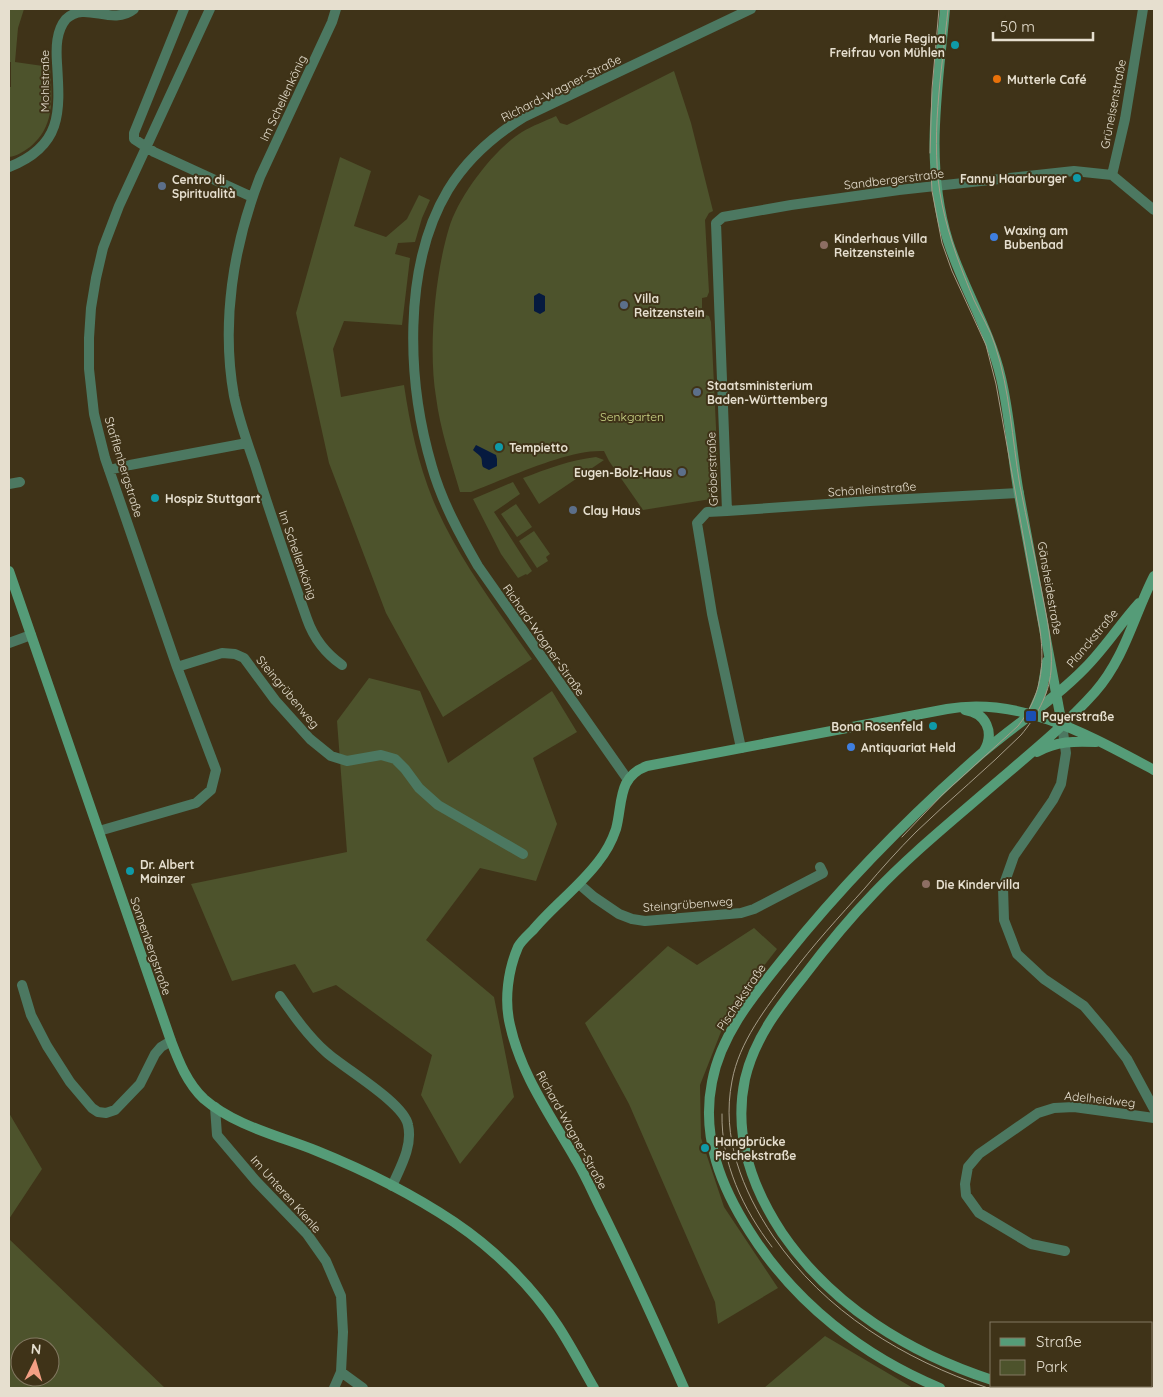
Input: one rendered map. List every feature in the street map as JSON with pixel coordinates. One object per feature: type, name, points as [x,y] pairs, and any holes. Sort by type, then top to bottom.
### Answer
[{"type":"street","name":"Mohlstraße","points":[[9,167],[30,156],[41,147],[50,135],[56,122],[59,101],[56,45],[64,21],[71,14],[81,10],[90,10],[116,16],[134,9]]},
{"type":"street","points":[[184,9],[134,135],[135,141],[146,148],[252,197]]},
{"type":"street","name":"Stafflenbergstraße","points":[[99,831],[196,803],[211,790],[216,770],[176,667],[109,470],[98,428],[90,384],[89,338],[91,308],[98,270],[108,234],[119,206],[210,9]]},
{"type":"street","name":"Im Schellenkönig","points":[[336,9],[332,22],[252,197],[233,277],[229,327],[234,396],[247,443],[310,628],[320,646],[342,665]]},
{"type":"street","name":"Richard-Wagner-Straße","points":[[684,1388],[641,1290],[576,1160],[541,1102],[523,1064],[510,1024],[507,999],[510,974],[519,946],[541,920],[599,862],[609,846],[616,828],[621,796],[628,780],[486,579],[462,538],[432,468],[425,443],[415,387],[414,333],[418,287],[428,236],[442,201],[449,188],[470,161],[497,134],[524,117],[751,9]]},
{"type":"street","name":"Gänsheidestraße","points":[[945,9],[934,136],[936,185],[948,240],[957,266],[984,328],[1001,380],[1019,493],[1066,742],[1066,760],[1061,784],[1056,796],[1014,856],[1003,887],[1004,920],[1017,954],[1044,979],[1084,1006],[1127,1059],[1151,1097],[1154,1109]]},
{"type":"street","name":"Grüneisenstraße","points":[[1112,175],[1125,119],[1143,9]]},
{"type":"street","name":"Sandbergerstraße","points":[[716,222],[723,217],[791,205],[936,185],[1074,171],[1112,175]]},
{"type":"street","points":[[1112,175],[1154,210]]},
{"type":"street","name":"Gröberstraße","points":[[716,222],[718,315],[728,511],[707,512],[697,523],[712,614],[741,748]]},
{"type":"street","points":[[109,470],[247,443]]},
{"type":"street","points":[[9,484],[20,482]]},
{"type":"street","name":"Schönleinstraße","points":[[728,511],[1019,493]]},
{"type":"street","name":"Sonnenbergstraße","points":[[9,571],[171,1041],[180,1064],[192,1086],[215,1107],[242,1122],[319,1152],[392,1186],[456,1223],[522,1280],[558,1326],[594,1388]]},
{"type":"street","name":"Planckstraße","points":[[1062,725],[1096,690],[1111,670],[1128,639],[1144,596],[1154,576]]},
{"type":"street","name":"Planckstraße","points":[[1056,693],[1085,668],[1144,596]]},
{"type":"street","points":[[9,643],[31,635]]},
{"type":"street","points":[[1030,714],[1040,696],[1044,680],[1047,644]]},
{"type":"street","name":"Steingrübenweg","points":[[176,667],[222,653],[235,654],[244,658],[275,700],[310,739],[331,756],[347,761],[381,755],[394,759],[405,769],[419,788],[438,805],[523,854]]},
{"type":"street","name":"Pischekstraße","points":[[940,1388],[880,1359],[862,1347],[812,1307],[775,1267],[751,1234],[725,1188],[715,1158],[711,1134],[710,1099],[712,1082],[721,1053],[737,1021],[761,986],[854,875],[907,821],[983,752],[1056,693]]},
{"type":"street","points":[[628,780],[637,769],[647,766],[946,709],[973,706],[1007,709],[1030,714],[1062,725],[1154,770]]},
{"type":"street","points":[[946,709],[971,711],[979,714],[988,727],[989,737],[983,752]]},
{"type":"street","points":[[990,1379],[947,1364],[883,1330],[852,1307],[814,1272],[789,1242],[765,1206],[751,1174],[743,1145],[741,1106],[748,1067],[761,1036],[781,1004],[820,955],[875,892],[917,852],[1062,725]]},
{"type":"street","points":[[1021,761],[1046,747],[1066,742],[1085,741],[1102,743]]},
{"type":"street","points":[[1066,760],[1072,747],[1085,741]]},
{"type":"street","name":"Steingrübenweg","points":[[579,884],[619,914],[645,921],[727,915],[754,908],[823,873],[820,867]]},
{"type":"street","points":[[22,985],[31,1015],[47,1046],[70,1082],[92,1108],[98,1112],[106,1113],[115,1110],[140,1084],[155,1054],[161,1047],[171,1041]]},
{"type":"street","points":[[280,996],[300,1024],[322,1048],[388,1099],[405,1115],[408,1124],[408,1147],[392,1186]]},
{"type":"street","name":"Adelheidweg","points":[[1065,1251],[1044,1248],[1026,1242],[979,1213],[966,1195],[965,1184],[968,1167],[979,1154],[1038,1113],[1054,1108],[1074,1106],[1154,1118]]},
{"type":"street","name":"Im Unteren Kienle","points":[[215,1107],[217,1135],[256,1181],[308,1234],[326,1261],[341,1296],[343,1332],[341,1372],[334,1388]]},
{"type":"street","points":[[341,1372],[363,1388]]},
{"type":"green space","points":[[9,9],[24,9],[18,28],[15,62],[50,67],[51,100],[48,120],[38,139],[22,152],[9,157],[11,62],[9,62]]},
{"type":"green space","name":"Senkgarten","points":[[674,71],[691,123],[713,211],[709,213],[705,220],[709,292],[707,297],[702,298],[702,314],[709,316],[711,322],[719,491],[711,499],[643,510],[604,451],[589,452],[555,460],[471,492],[460,492],[440,421],[434,378],[433,335],[434,312],[444,246],[460,202],[489,162],[522,132],[556,116],[560,123],[567,125]]},
{"type":"green space","points":[[340,157],[371,171],[354,226],[386,237],[407,219],[419,195],[430,200],[415,242],[398,243],[395,254],[410,258],[402,325],[344,321],[333,349],[341,397],[404,385],[419,458],[433,500],[465,562],[532,659],[443,717],[386,613],[329,463],[296,313]]},
{"type":"green space","points":[[596,457],[604,460],[539,504],[523,478],[550,468]]},
{"type":"green space","points":[[513,482],[520,494],[494,512],[532,571],[518,578],[501,554],[473,499]]},
{"type":"green space","points":[[516,504],[532,527],[517,537],[501,514]]},
{"type":"green space","points":[[534,531],[550,554],[546,557],[548,561],[537,568],[519,541]]},
{"type":"green space","points":[[369,678],[420,691],[448,763],[552,691],[577,732],[533,758],[557,824],[536,881],[480,868],[426,940],[494,997],[514,1097],[460,1164],[421,1095],[432,1055],[336,985],[313,993],[295,964],[232,981],[191,884],[347,852],[337,721]]},
{"type":"green space","points":[[754,928],[777,949],[730,1009],[700,1085],[701,1138],[724,1207],[778,1288],[718,1324],[715,1302],[629,1104],[585,1023],[668,946],[697,965]]},
{"type":"green space","points":[[9,1113],[42,1169],[9,1219]]},
{"type":"green space","points":[[9,1239],[165,1388],[9,1388]]},
{"type":"green space","points":[[825,1336],[913,1388],[764,1388]]},
{"type":"water","points":[[539,293],[545,296],[545,311],[540,314],[534,311],[534,296]]},
{"type":"water","points":[[476,445],[496,455],[497,466],[489,470],[483,467],[481,457],[473,450]]},
{"type":"tram line","points":[[930,153],[932,89],[939,9]]},
{"type":"tram line","points":[[948,9],[938,106],[938,180],[952,241],[974,300],[993,339],[1004,379],[1020,486],[1049,632],[1051,652],[1050,680],[1041,705],[1021,735],[929,820],[883,867],[817,942],[772,1000],[747,1039],[736,1067],[729,1102],[729,1122],[737,1162],[752,1200],[773,1236],[817,1288],[841,1310],[868,1330],[896,1347],[926,1363],[988,1388]]},
{"type":"tram line","points":[[902,837],[943,794],[1018,726],[1032,704],[1040,681],[1042,656],[1040,630],[996,384],[986,345],[952,271],[942,243],[932,191],[931,171]]},
{"type":"tram line","points":[[722,1114],[725,1150],[736,1185],[752,1217],[772,1247]]},
{"type":"place","name":"Marie Regina Freifrau von Mühlen","points":[[955,45]]},
{"type":"place","name":"Mutterle Café","points":[[997,79]]},
{"type":"place","name":"Fanny Haarburger","points":[[1077,178]]},
{"type":"place","name":"Centro di Spiritualità","points":[[162,186]]},
{"type":"place","name":"Waxing am Bubenbad","points":[[994,237]]},
{"type":"place","name":"Kinderhaus Villa Reitzensteinle","points":[[824,245]]},
{"type":"place","name":"Villa Reitzenstein","points":[[624,305]]},
{"type":"place","name":"Staatsministerium Baden-Württemberg","points":[[697,392]]},
{"type":"place","name":"Tempietto","points":[[499,447]]},
{"type":"place","name":"Eugen-Bolz-Haus","points":[[682,472]]},
{"type":"place","name":"Hospiz Stuttgart","points":[[155,498]]},
{"type":"place","name":"Clay Haus","points":[[573,510]]},
{"type":"place","name":"Payerstraße","points":[[1031,716]]},
{"type":"place","name":"Bona Rosenfeld","points":[[933,726]]},
{"type":"place","name":"Antiquariat Held","points":[[851,747]]},
{"type":"place","name":"Dr. Albert Mainzer","points":[[130,871]]},
{"type":"place","name":"Die Kindervilla","points":[[926,884]]},
{"type":"place","name":"Hangbrücke Pischekstraße","points":[[705,1148]]}]
